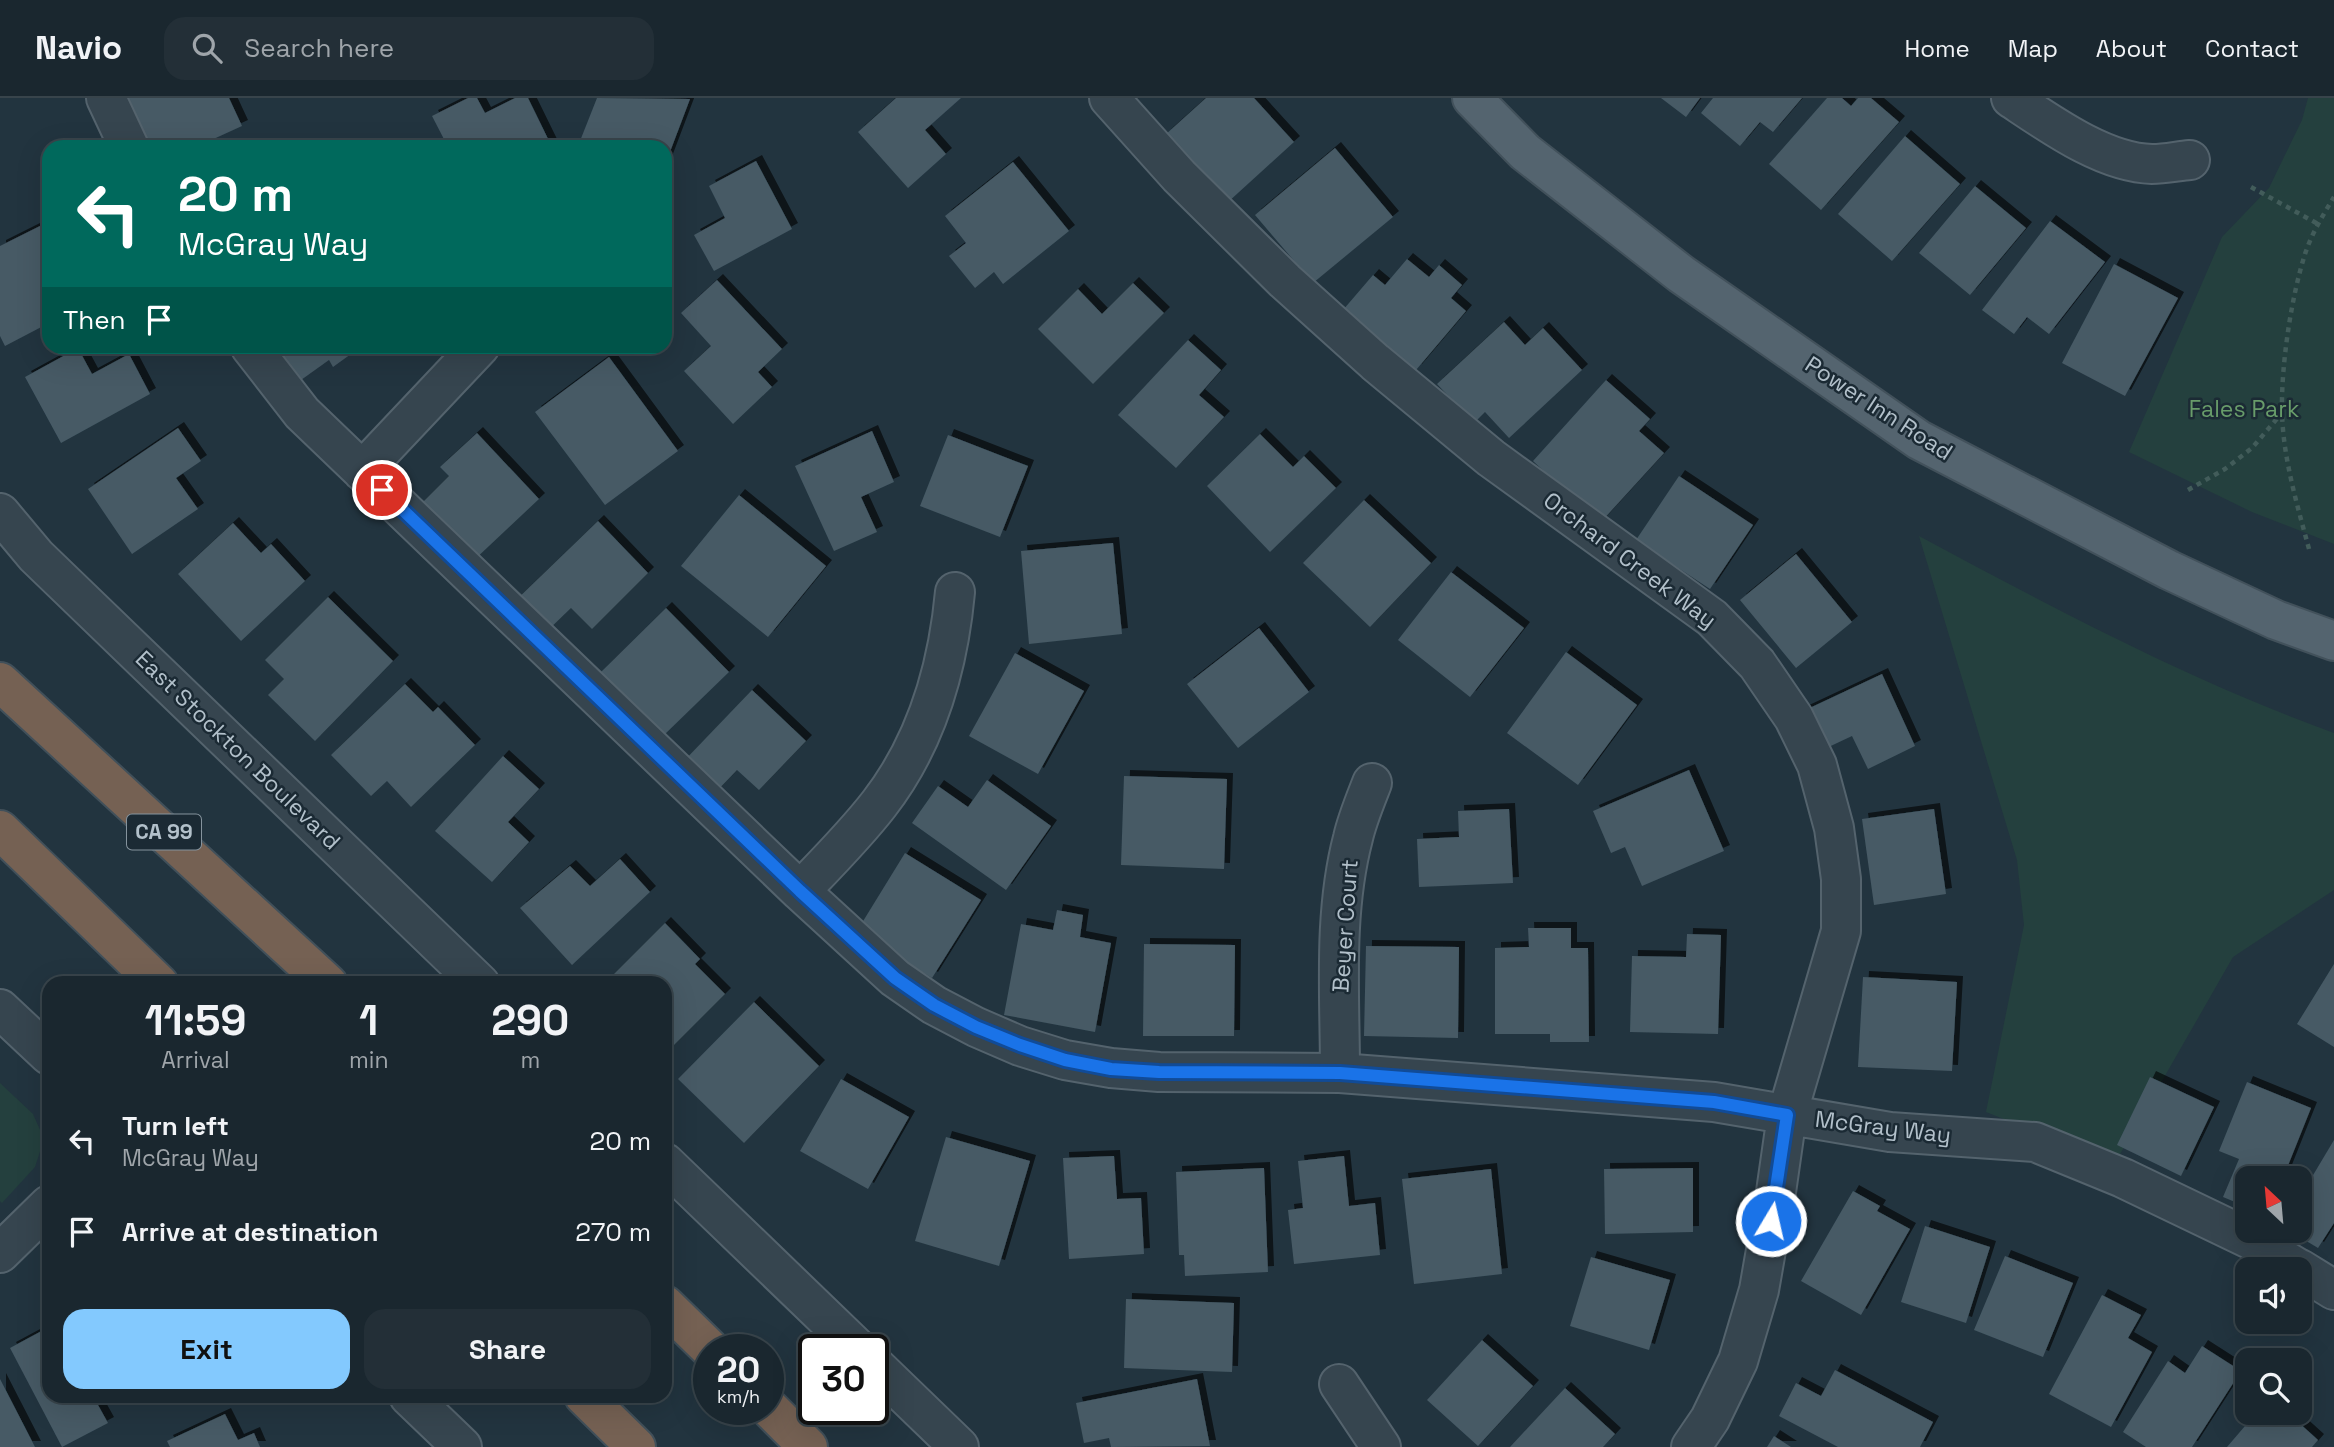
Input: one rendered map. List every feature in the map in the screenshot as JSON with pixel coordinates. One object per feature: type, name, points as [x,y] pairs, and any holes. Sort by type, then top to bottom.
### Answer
[{"type":"highway","name":"CA 99","points":[[0,682],[319,976]]},
{"type":"highway","points":[[0,830],[151,976]]},
{"type":"highway","points":[[672,1312],[695,1334]]},
{"type":"highway","points":[[591,1403],[636,1447]]},
{"type":"highway","points":[[784,1423],[808,1447]]},
{"type":"main road","name":"Power Inn Road","points":[[1472,98],[1525,152],[1681,274],[1919,440],[2169,570],[2276,620],[2334,641]]},
{"type":"street","points":[[106,98],[126,140]]},
{"type":"street","name":"Orchard Creek Way","points":[[1109,98],[1179,176],[1275,272],[1376,362],[1491,457],[1712,618],[1757,664],[1794,718],[1816,765],[1834,828],[1841,879],[1841,931],[1787,1115],[1759,1290],[1738,1361],[1710,1419],[1691,1447]]},
{"type":"street","points":[[2013,99],[2088,145],[2128,161],[2152,164],[2190,160]]},
{"type":"street","name":"McGray Way","points":[[256,354],[302,413],[800,891],[895,978],[976,1027],[1065,1060],[1111,1069],[1159,1072],[1340,1073],[1714,1102],[1890,1132],[2035,1142],[2123,1178],[2250,1239],[2279,1257]]},
{"type":"street","points":[[362,471],[472,354]]},
{"type":"street","name":"East Stockton Boulevard","points":[[0,513],[36,556],[472,976]]},
{"type":"street","points":[[800,891],[866,821],[905,765],[926,723],[941,680],[951,635],[955,592]]},
{"type":"street","name":"Beyer Court","points":[[1340,1073],[1340,930],[1344,883],[1353,838],[1372,783]]},
{"type":"street","points":[[0,1009],[42,1048]]},
{"type":"street","points":[[672,1170],[842,1334]]},
{"type":"street","points":[[0,1253],[42,1212]]},
{"type":"street","name":"McGray Way","points":[[2312,1277],[2334,1290]]},
{"type":"street","points":[[889,1379],[959,1447]]},
{"type":"street","points":[[1339,1384],[1381,1447]]},
{"type":"street","points":[[417,1403],[463,1447]]},
{"type":"path","points":[[2251,187],[2318,224]]},
{"type":"path","points":[[2309,549],[2291,480],[2282,413],[2287,335],[2305,254],[2334,197]]},
{"type":"path","points":[[2188,490],[2225,469],[2252,448],[2282,413]]},
{"type":"green space","name":"Fales Park","points":[[2308,98],[2334,98],[2334,544],[2252,512],[2129,452],[2222,237],[2269,188],[2302,120]]},
{"type":"green space","points":[[1919,536],[2175,667],[2280,713],[2334,733],[2334,890],[2233,957],[2115,1163],[1986,1112],[2024,925],[2017,860]]},
{"type":"green space","points":[[0,1083],[33,1114],[42,1134],[42,1145],[35,1167],[2,1203]]},
{"type":"building","points":[[128,98],[229,98],[242,126],[211,140],[148,140]]},
{"type":"building","points":[[468,98],[477,98],[485,113],[515,98],[528,98],[549,140],[444,140],[432,116]]},
{"type":"building","points":[[597,98],[690,99],[672,147],[672,140],[580,140]]},
{"type":"building","points":[[896,98],[961,98],[925,130],[946,154],[908,188],[858,132]]},
{"type":"building","points":[[1206,98],[1254,98],[1294,142],[1227,203],[1165,135]]},
{"type":"building","points":[[1661,98],[1700,98],[1686,117]]},
{"type":"building","points":[[1713,98],[1802,98],[1773,132],[1760,122],[1740,146],[1701,113]]},
{"type":"building","points":[[1827,98],[1842,98],[1851,106],[1858,98],[1871,98],[1899,122],[1821,210],[1769,164]]},
{"type":"building","points":[[1905,136],[1960,184],[1892,261],[1838,214]]},
{"type":"building","points":[[1335,148],[1393,217],[1313,283],[1255,215]]},
{"type":"building","points":[[756,161],[792,229],[714,271],[694,235],[725,218],[709,186]]},
{"type":"building","points":[[1013,162],[1069,231],[1003,284],[994,272],[975,288],[949,256],[966,243],[945,216]]},
{"type":"building","points":[[1975,186],[2026,228],[1970,295],[1919,253]]},
{"type":"building","points":[[2050,221],[2105,262],[2049,334],[2027,317],[2014,334],[1982,310]]},
{"type":"building","points":[[42,225],[42,327],[5,346],[0,336],[0,246]]},
{"type":"building","points":[[1407,259],[1429,277],[1439,265],[1462,285],[1451,298],[1466,311],[1416,370],[1343,310],[1373,275],[1385,285]]},
{"type":"building","points":[[2114,264],[2178,298],[2125,396],[2062,363]]},
{"type":"building","points":[[717,280],[782,349],[758,372],[772,387],[733,424],[684,371],[711,346],[681,313]]},
{"type":"building","points":[[1133,283],[1164,313],[1093,384],[1038,329],[1078,289],[1102,314]]},
{"type":"building","points":[[1504,322],[1525,345],[1543,328],[1582,370],[1509,438],[1485,412],[1474,423],[1437,384]]},
{"type":"building","points":[[1188,340],[1221,370],[1199,395],[1224,417],[1176,468],[1118,415]]},
{"type":"building","points":[[67,354],[81,354],[92,374],[129,354],[150,394],[61,443],[25,377]]},
{"type":"building","points":[[273,354],[351,354],[333,367],[329,360],[294,385]]},
{"type":"building","points":[[609,357],[678,451],[605,505],[535,412]]},
{"type":"building","points":[[1606,380],[1650,419],[1639,431],[1664,453],[1600,523],[1533,461]]},
{"type":"building","points":[[178,428],[201,461],[176,478],[198,509],[132,554],[88,489]]},
{"type":"building","points":[[872,431],[894,482],[861,497],[877,532],[834,551],[795,466]]},
{"type":"building","points":[[477,433],[539,499],[472,562],[419,506],[449,476],[440,467]]},
{"type":"building","points":[[1260,434],[1293,467],[1304,456],[1336,488],[1270,552],[1207,486]]},
{"type":"building","points":[[948,435],[1028,466],[1000,537],[920,506]]},
{"type":"building","points":[[1679,476],[1753,525],[1710,589],[1636,540]]},
{"type":"building","points":[[739,495],[826,566],[768,637],[681,566]]},
{"type":"building","points":[[1364,500],[1431,563],[1370,627],[1303,563]]},
{"type":"building","points":[[598,521],[648,573],[592,629],[571,608],[543,635],[512,604]]},
{"type":"building","points":[[233,523],[261,553],[271,544],[305,581],[241,641],[178,574]]},
{"type":"building","points":[[1113,543],[1122,634],[1029,644],[1021,551]]},
{"type":"building","points":[[1796,554],[1852,622],[1796,668],[1740,600]]},
{"type":"building","points":[[1451,572],[1524,628],[1470,697],[1398,640]]},
{"type":"building","points":[[328,597],[393,661],[315,741],[268,695],[284,679],[265,660]]},
{"type":"building","points":[[666,608],[729,672],[663,736],[601,672]]},
{"type":"building","points":[[1259,628],[1309,692],[1238,748],[1187,684]]},
{"type":"building","points":[[1566,652],[1637,705],[1578,785],[1507,733]]},
{"type":"building","points":[[1015,653],[1084,691],[1038,774],[969,736]]},
{"type":"building","points":[[1882,674],[1915,746],[1868,769],[1852,736],[1818,752],[1799,713]]},
{"type":"building","points":[[405,684],[433,712],[438,707],[475,745],[411,807],[387,781],[371,796],[331,755]]},
{"type":"building","points":[[752,690],[806,741],[759,790],[737,770],[714,794],[682,763]]},
{"type":"building","points":[[503,756],[539,789],[508,822],[529,842],[492,882],[435,831]]},
{"type":"building","points":[[1689,770],[1724,851],[1642,886],[1625,847],[1611,853],[1593,811]]},
{"type":"building","points":[[1124,776],[1227,779],[1224,869],[1121,865]]},
{"type":"building","points":[[987,780],[1051,826],[1006,890],[912,823],[938,786],[968,807]]},
{"type":"building","points":[[1509,809],[1513,883],[1419,887],[1417,839],[1459,837],[1458,811]]},
{"type":"building","points":[[1934,809],[1946,894],[1874,905],[1862,819]]},
{"type":"building","points":[[905,853],[981,900],[932,978],[857,931]]},
{"type":"building","points":[[620,859],[650,892],[572,965],[520,908],[570,866],[590,886]]},
{"type":"building","points":[[1057,910],[1083,915],[1080,937],[1111,943],[1095,1032],[1004,1015],[1021,924],[1053,930]]},
{"type":"building","points":[[665,923],[700,959],[695,964],[725,994],[672,1047],[672,976],[612,976]]},
{"type":"building","points":[[1528,928],[1571,928],[1571,948],[1588,948],[1589,1042],[1550,1042],[1550,1034],[1495,1034],[1495,948],[1529,947]]},
{"type":"building","points":[[1687,934],[1721,935],[1718,1034],[1630,1032],[1632,956],[1686,957]]},
{"type":"building","points":[[1144,944],[1235,945],[1234,1036],[1143,1036]]},
{"type":"building","points":[[1366,946],[1459,947],[1458,1038],[1364,1036]]},
{"type":"building","points":[[2334,964],[2334,1047],[2297,1024]]},
{"type":"building","points":[[1863,977],[1957,982],[1952,1071],[1858,1067]]},
{"type":"building","points":[[754,1002],[819,1066],[744,1143],[678,1079]]},
{"type":"building","points":[[2150,1077],[2214,1107],[2181,1176],[2117,1145]]},
{"type":"building","points":[[841,1079],[909,1117],[868,1189],[800,1151]]},
{"type":"building","points":[[2247,1082],[2311,1108],[2288,1166],[2236,1166],[2239,1159],[2219,1151]]},
{"type":"building","points":[[946,1137],[1030,1161],[999,1266],[915,1241]]},
{"type":"building","points":[[2334,1140],[2334,1223],[2318,1248],[2310,1243],[2312,1243],[2312,1177]]},
{"type":"building","points":[[1114,1156],[1117,1199],[1141,1198],[1144,1254],[1069,1259],[1063,1158]]},
{"type":"building","points":[[1344,1156],[1349,1206],[1375,1203],[1380,1255],[1294,1264],[1288,1210],[1303,1208],[1298,1161]]},
{"type":"building","points":[[1264,1168],[1268,1272],[1185,1276],[1184,1255],[1179,1255],[1176,1172]]},
{"type":"building","points":[[1693,1168],[1693,1232],[1605,1234],[1604,1169]]},
{"type":"building","points":[[2235,1168],[2235,1202],[2223,1197]]},
{"type":"building","points":[[1491,1169],[1502,1274],[1414,1284],[1402,1179]]},
{"type":"building","points":[[1853,1191],[1880,1206],[1877,1211],[1910,1229],[1861,1315],[1801,1281]]},
{"type":"building","points":[[1925,1226],[1990,1247],[1966,1323],[1901,1302]]},
{"type":"building","points":[[2005,1256],[2073,1283],[2043,1357],[1974,1330]]},
{"type":"building","points":[[1591,1257],[1670,1280],[1649,1350],[1570,1326]]},
{"type":"building","points":[[2102,1295],[2141,1315],[2128,1338],[2152,1352],[2111,1427],[2049,1394]]},
{"type":"building","points":[[1126,1299],[1234,1303],[1232,1372],[1124,1368]]},
{"type":"building","points":[[42,1331],[42,1403],[97,1403],[108,1423],[62,1447],[10,1348]]},
{"type":"building","points":[[1482,1340],[1533,1386],[1478,1446],[1427,1400]]},
{"type":"building","points":[[2202,1346],[2235,1367],[2235,1380],[2192,1447],[2146,1447],[2123,1432],[2168,1361],[2185,1373]]},
{"type":"building","points":[[1835,1370],[1933,1422],[1920,1447],[1838,1447],[1779,1416],[1796,1383],[1821,1396]]},
{"type":"building","points":[[0,1379],[35,1447],[0,1447]]},
{"type":"building","points":[[1197,1379],[1210,1446],[1111,1447],[1109,1438],[1084,1443],[1076,1403]]},
{"type":"building","points":[[1565,1388],[1615,1434],[1603,1447],[1510,1447]]},
{"type":"building","points":[[225,1414],[238,1440],[254,1433],[260,1447],[170,1447],[167,1441]]},
{"type":"building","points":[[2246,1425],[2301,1425],[2318,1440],[2312,1447],[2227,1447]]},
{"type":"building","points":[[1774,1436],[1791,1447],[1767,1447]]},
{"type":"route","points":[[382,490],[800,891],[895,978],[934,1005],[976,1027],[1020,1045],[1065,1060],[1111,1069],[1159,1072],[1340,1073],[1714,1102],[1787,1115],[1771,1221]]}]
